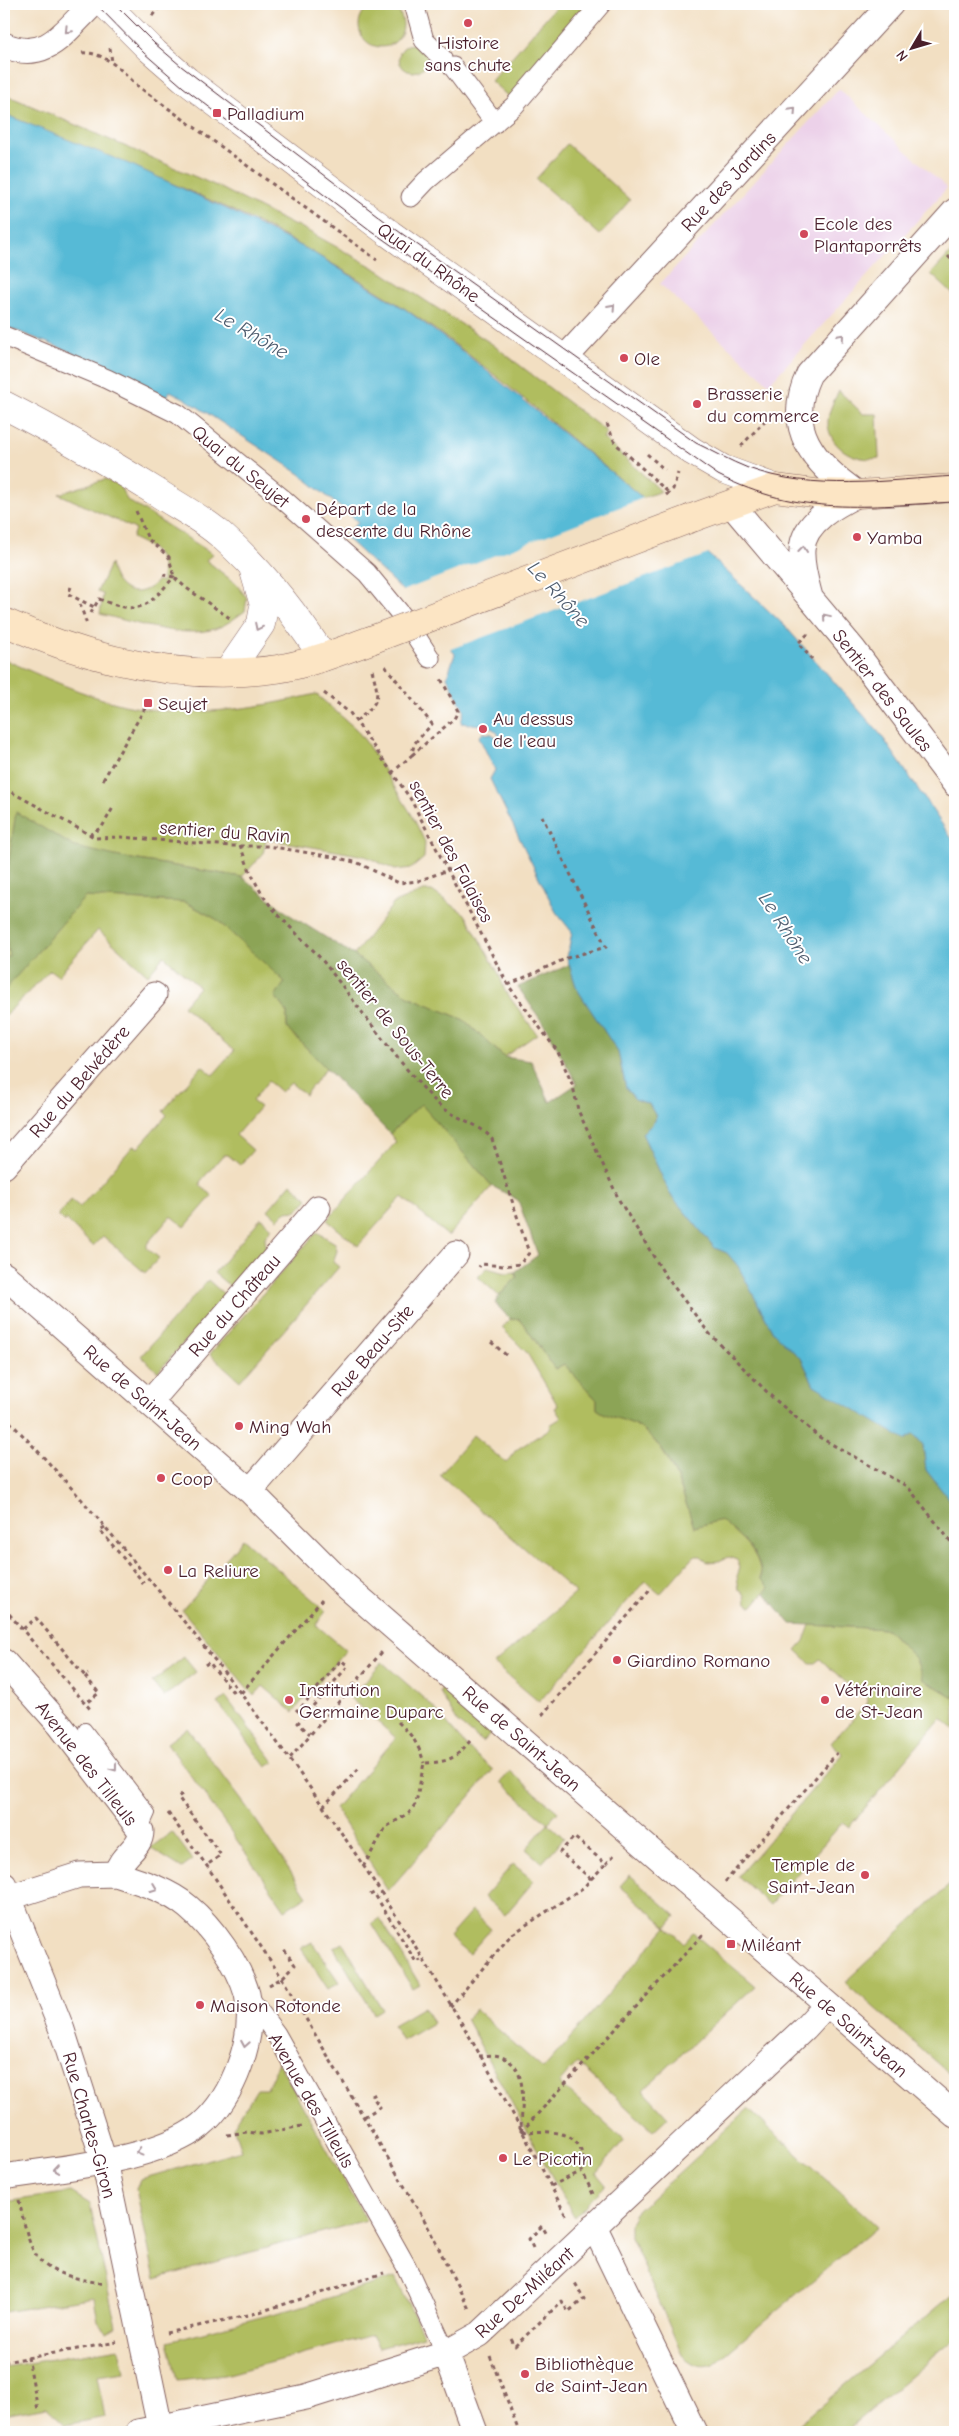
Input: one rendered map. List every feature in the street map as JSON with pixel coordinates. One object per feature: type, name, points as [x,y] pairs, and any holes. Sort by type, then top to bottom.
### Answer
[{"type":"main road","points":[[4,622],[52,642],[135,666],[178,671],[228,672],[277,668],[323,657],[371,640],[775,488],[814,494],[858,494],[954,486]]},
{"type":"street","points":[[414,4],[424,40],[447,62],[496,122]]},
{"type":"street","points":[[411,197],[426,181],[514,106],[601,4]]},
{"type":"street","name":"Rue des Jardins","points":[[564,359],[892,4]]},
{"type":"street","points":[[4,45],[24,52],[49,46],[110,6]]},
{"type":"street","name":"Quai du Rhône","points":[[110,6],[149,48],[187,81],[390,234],[692,451],[723,468],[775,488]]},
{"type":"street","points":[[858,494],[842,483],[820,461],[802,434],[799,421],[800,392],[809,374],[955,211]]},
{"type":"street","name":"Quai du Seujet","points":[[4,336],[107,379],[178,414],[284,500],[367,573],[404,618],[430,658]]},
{"type":"street","points":[[4,405],[50,428],[133,477],[220,534],[252,564],[295,614],[323,657]]},
{"type":"street","name":"Sentier des Saules","points":[[810,597],[802,563],[802,548],[806,538],[822,516],[833,507],[858,494]]},
{"type":"street","name":"Sentier des Saules","points":[[730,504],[853,649],[955,784]]},
{"type":"street","points":[[228,672],[261,624],[264,605],[252,564]]},
{"type":"street","name":"Rue du Belvédère","points":[[4,1166],[154,995]]},
{"type":"street","name":"Rue du Château","points":[[150,1402],[318,1208]]},
{"type":"street","name":"Rue Beau-Site","points":[[250,1491],[456,1254]]},
{"type":"street","name":"Rue de Saint-Jean","points":[[4,1274],[250,1491],[339,1580],[955,2115]]},
{"type":"street","name":"Avenue des Tilleuls","points":[[4,1662],[60,1725],[141,1831],[138,1845],[126,1854],[119,1864],[116,1874],[162,1890],[187,1906],[208,1925],[238,1971],[256,1991],[276,2034],[406,2266],[446,2353],[475,2432]]},
{"type":"street","points":[[6,1894],[79,1875],[116,1874]]},
{"type":"street","name":"Rue Charles-Giron","points":[[6,1894],[62,2030],[104,2161],[153,2431]]},
{"type":"street","points":[[11,2186],[156,2148],[201,2125],[231,2087],[242,2062],[248,2019],[256,1991]]},
{"type":"street","name":"Rue De-Miléant","points":[[153,2431],[306,2397],[446,2353],[480,2334],[579,2221],[805,2028],[827,2004]]},
{"type":"street","points":[[579,2221],[694,2432]]},
{"type":"lane","points":[[85,1729],[149,1813],[141,1831]]},
{"type":"path","points":[[80,53],[89,52],[112,63],[139,87],[380,261]]},
{"type":"path","points":[[946,254],[955,263]]},
{"type":"path","points":[[739,448],[767,417]]},
{"type":"path","points":[[605,419],[615,443],[668,494],[676,483],[678,472]]},
{"type":"path","points":[[133,477],[126,488],[148,539],[169,558],[174,577]]},
{"type":"path","points":[[163,575],[174,577],[185,587],[231,618]]},
{"type":"path","points":[[91,614],[99,599],[120,608],[142,606],[155,599],[174,577]]},
{"type":"path","points":[[71,587],[68,594],[94,607]]},
{"type":"path","points":[[809,634],[798,643],[812,659]]},
{"type":"path","points":[[393,772],[454,719],[458,711],[430,658]]},
{"type":"path","points":[[385,666],[432,724],[414,744],[412,755]]},
{"type":"path","points":[[356,721],[374,706],[377,700],[378,692],[372,670]]},
{"type":"path","name":"sentier des Falaises","points":[[324,693],[350,713],[393,772],[423,822],[508,986],[558,1052],[573,1086],[578,1110],[619,1200],[665,1276],[708,1332],[772,1397],[818,1437],[908,1487],[955,1547]]},
{"type":"path","points":[[102,780],[148,703]]},
{"type":"path","name":"sentier du Ravin","points":[[4,790],[11,792],[89,835],[103,839],[121,837],[240,846],[268,846],[339,858],[399,883],[418,881],[448,870]]},
{"type":"path","points":[[89,835],[102,827],[114,806]]},
{"type":"path","points":[[508,986],[567,958],[606,947],[542,816]]},
{"type":"path","name":"sentier de Sous-Terre","points":[[240,846],[263,895],[325,963],[367,1019],[435,1101],[455,1117],[479,1126],[492,1140],[529,1253],[520,1264],[504,1266],[481,1264],[475,1271]]},
{"type":"path","points":[[491,1342],[506,1355]]},
{"type":"path","points":[[4,1416],[5,1421],[105,1526],[205,1646],[290,1758],[363,1867],[450,2006],[480,2056],[567,2219]]},
{"type":"path","points":[[105,1526],[100,1530],[143,1582],[140,1585]]},
{"type":"path","points":[[542,1715],[650,1590]]},
{"type":"path","points":[[241,1694],[322,1600]]},
{"type":"path","points":[[23,1629],[36,1618],[86,1675],[99,1693],[86,1703]]},
{"type":"path","points":[[290,1758],[382,1652]]},
{"type":"path","points":[[296,1709],[298,1711],[341,1660],[348,1666],[298,1723],[310,1734]]},
{"type":"path","points":[[205,1665],[209,1662],[232,1691],[237,1688]]},
{"type":"path","points":[[363,1867],[386,1827],[409,1813],[416,1804],[424,1763],[420,1748],[412,1734],[398,1722]]},
{"type":"path","points":[[424,1763],[445,1762],[458,1756],[470,1741]]},
{"type":"path","points":[[723,1884],[838,1753]]},
{"type":"path","points":[[322,1808],[360,1766]]},
{"type":"path","points":[[182,1794],[178,1797],[221,1855],[207,1866]]},
{"type":"path","points":[[591,1880],[560,1852],[574,1837],[606,1864]]},
{"type":"path","points":[[450,2006],[511,1935],[584,1887],[614,1854]]},
{"type":"path","points":[[370,1895],[374,1893],[416,1962],[421,1960]]},
{"type":"path","points":[[521,2132],[710,1926]]},
{"type":"path","points":[[256,1991],[282,1978],[295,1965],[285,1952],[289,1949]]},
{"type":"path","points":[[480,2056],[499,2056],[514,2065],[522,2080],[521,2132]]},
{"type":"path","points":[[364,2116],[380,2107],[372,2096],[376,2094]]},
{"type":"path","points":[[220,2132],[229,2136],[247,2132],[260,2134],[326,2122]]},
{"type":"path","points":[[521,2132],[555,2130],[570,2137],[583,2159],[582,2171],[593,2194],[586,2200]]},
{"type":"path","points":[[551,2186],[582,2171]]},
{"type":"path","points":[[11,2186],[32,2252],[48,2269],[76,2278],[111,2285]]},
{"type":"path","points":[[567,2219],[579,2221]]},
{"type":"path","points":[[567,2219],[579,2221]]},
{"type":"path","points":[[527,2254],[534,2248],[529,2239],[542,2226],[545,2230]]},
{"type":"path","points":[[162,2334],[253,2314],[406,2266]]},
{"type":"path","points":[[510,2336],[515,2346],[562,2301],[568,2312],[574,2308],[584,2299],[574,2283]]},
{"type":"path","points":[[468,2308],[475,2302]]},
{"type":"path","points":[[4,2362],[123,2342]]},
{"type":"path","points":[[490,2355],[518,2432]]},
{"type":"path","points":[[28,2357],[38,2410]]},
{"type":"shaded area","name":"Ecole des Plantaporrêts","points":[[839,89],[947,188],[769,384],[660,284]]},
{"type":"green space","points":[[381,3],[393,7],[399,13],[403,25],[399,37],[393,43],[381,47],[369,43],[363,37],[359,25],[363,13],[369,7]]},
{"type":"green space","points":[[558,4],[595,4],[512,100],[491,81]]},
{"type":"green space","points":[[413,44],[423,48],[427,58],[423,68],[413,72],[403,68],[399,58],[403,48]]},
{"type":"green space","points":[[4,94],[219,187],[295,226],[297,225],[380,271],[492,344],[607,432],[603,438],[661,491],[643,498],[466,352],[404,308],[358,279],[236,212],[4,114]]},
{"type":"green space","points":[[567,144],[630,200],[600,235],[536,179]]},
{"type":"green space","points":[[955,248],[955,296],[931,274]]},
{"type":"green space","points":[[839,391],[863,414],[877,414],[879,458],[871,459],[854,456],[846,452],[834,441],[830,434],[828,420],[831,407]]},
{"type":"green space","points":[[105,479],[119,485],[127,500],[213,554],[206,560],[236,584],[247,598],[245,611],[222,626],[194,632],[145,626],[100,614],[103,594],[97,592],[110,564],[117,581],[129,591],[143,591],[151,587],[158,580],[162,582],[163,573],[157,554],[152,549],[132,538],[135,529],[59,494]]},
{"type":"green space","points":[[4,659],[78,691],[124,705],[148,709],[197,712],[245,708],[316,694],[356,729],[366,742],[412,815],[425,842],[424,858],[412,868],[395,870],[365,856],[266,839],[263,854],[242,877],[120,857],[86,897],[185,902],[216,919],[286,982],[275,996],[287,1013],[287,1028],[326,1068],[305,1095],[291,1083],[281,1092],[268,1081],[252,1101],[260,1107],[236,1135],[253,1150],[240,1165],[228,1155],[223,1155],[200,1182],[201,1186],[212,1196],[185,1227],[173,1217],[170,1217],[147,1244],[147,1248],[159,1258],[145,1273],[103,1236],[93,1246],[67,1221],[63,1221],[58,1216],[71,1200],[80,1207],[134,1145],[138,1148],[167,1115],[163,1111],[202,1066],[213,1075],[234,1051],[183,1006],[199,987],[164,956],[148,975],[98,930],[58,976],[50,970],[4,1017]]},
{"type":"green space","points":[[16,812],[75,847],[120,857],[242,877],[290,915],[354,955],[408,996],[464,1020],[504,1057],[531,1061],[550,1102],[577,1084],[547,1029],[518,987],[569,965],[577,989],[618,1052],[626,1088],[635,1099],[649,1104],[656,1116],[652,1125],[642,1133],[670,1194],[715,1248],[727,1253],[738,1266],[773,1332],[802,1360],[814,1385],[914,1434],[923,1445],[926,1470],[955,1507],[955,1698],[923,1679],[916,1659],[887,1629],[791,1624],[765,1593],[769,1587],[761,1579],[758,1560],[742,1539],[721,1520],[694,1527],[680,1486],[668,1459],[660,1447],[639,1427],[597,1409],[597,1400],[564,1364],[555,1369],[520,1319],[510,1319],[495,1303],[517,1277],[515,1272],[538,1255],[518,1200],[492,1186],[421,1104],[390,1134],[287,1028],[287,1013],[275,996],[285,982],[216,919],[185,902],[85,897],[4,991],[4,957],[9,956],[5,921],[6,884]]},
{"type":"green space","points":[[423,891],[432,891],[465,914],[499,974],[505,991],[537,1034],[504,1057],[464,1020],[408,996],[354,955],[394,903]]},
{"type":"green space","points":[[421,1103],[492,1186],[448,1236],[402,1197],[358,1246],[327,1220],[396,1142],[390,1134]]},
{"type":"green space","points":[[291,1183],[308,1199],[297,1211],[285,1212],[278,1219],[268,1210]]},
{"type":"green space","points":[[261,1218],[272,1228],[265,1237],[266,1249],[232,1288],[214,1273]]},
{"type":"green space","points":[[317,1232],[335,1243],[337,1251],[333,1262],[339,1267],[240,1381],[210,1354]]},
{"type":"green space","points":[[487,1268],[506,1273],[515,1272],[517,1277],[499,1296],[478,1277]]},
{"type":"green space","points":[[208,1280],[225,1295],[158,1372],[141,1356]]},
{"type":"green space","points":[[510,1319],[520,1319],[555,1369],[564,1364],[597,1400],[597,1409],[634,1424],[650,1436],[674,1472],[694,1527],[721,1520],[748,1546],[757,1560],[761,1579],[769,1587],[752,1607],[746,1602],[745,1595],[739,1590],[737,1576],[740,1568],[737,1560],[728,1557],[719,1561],[707,1562],[701,1556],[694,1556],[660,1594],[645,1581],[539,1702],[494,1664],[576,1593],[440,1475],[473,1435],[506,1463],[516,1450],[551,1428],[550,1425],[561,1418],[555,1408],[558,1406],[527,1353],[502,1328]]},
{"type":"green space","points":[[243,1539],[326,1611],[316,1625],[346,1650],[293,1712],[263,1686],[254,1696],[182,1610]]},
{"type":"green space","points":[[810,1625],[887,1629],[916,1659],[923,1679],[955,1698],[955,1730],[941,1718],[849,1827],[843,1822],[770,1905],[738,1876],[843,1754],[831,1743],[868,1702],[867,1692],[860,1686],[851,1687],[820,1659],[815,1663],[810,1663],[796,1650],[804,1641]]},
{"type":"green space","points":[[184,1657],[196,1672],[164,1697],[152,1682]]},
{"type":"green space","points":[[382,1662],[430,1704],[469,1749],[493,1770],[388,1891],[335,1808],[396,1738],[350,1698]]},
{"type":"green space","points":[[444,1685],[494,1730],[483,1742],[458,1723],[440,1692]]},
{"type":"green space","points":[[226,1697],[274,1762],[266,1767],[218,1703]]},
{"type":"green space","points":[[187,1728],[249,1810],[307,1896],[285,1910],[167,1743]]},
{"type":"green space","points":[[510,1771],[558,1812],[548,1823],[501,1782]]},
{"type":"green space","points":[[548,1823],[564,1838],[542,1863],[526,1849]]},
{"type":"green space","points":[[172,1832],[193,1860],[182,1868],[150,1848]]},
{"type":"green space","points":[[513,1864],[534,1881],[505,1915],[484,1897]]},
{"type":"green space","points":[[630,1875],[676,1916],[667,1927],[620,1886]]},
{"type":"green space","points":[[955,1880],[955,2079],[845,1982]]},
{"type":"green space","points":[[472,1911],[491,1929],[469,1954],[449,1937]]},
{"type":"green space","points":[[380,1918],[420,1985],[413,1989],[372,1923]]},
{"type":"green space","points":[[667,1927],[684,1943],[693,1933],[755,1986],[643,2090],[668,2117],[653,2131],[577,2063],[559,2083],[624,2140],[596,2173],[606,2185],[574,2217],[466,2019],[475,2009],[543,2069]]},
{"type":"green space","points":[[312,1942],[339,1982],[328,1989],[301,1948]]},
{"type":"green space","points":[[343,1943],[382,2009],[374,2014],[334,1948]]},
{"type":"green space","points":[[424,2007],[433,2023],[402,2041],[393,2025]]},
{"type":"green space","points":[[278,2062],[366,2220],[155,2279],[136,2189],[141,2179],[241,2150],[233,2127],[257,2089],[267,2089]]},
{"type":"green space","points":[[748,2109],[877,2226],[714,2364],[701,2366],[682,2355],[630,2234],[630,2224],[635,2213]]},
{"type":"green space","points":[[71,2192],[90,2204],[116,2327],[107,2332],[98,2322],[94,2297],[4,2312],[4,2202]]},
{"type":"green space","points":[[395,2277],[424,2336],[379,2348],[372,2335],[224,2375],[177,2380],[168,2341],[296,2308]]},
{"type":"green space","points":[[953,2294],[955,2296],[955,2339],[844,2432],[805,2432],[799,2424]]},
{"type":"green space","points":[[119,2348],[124,2372],[97,2376],[105,2417],[66,2425],[46,2407],[4,2415],[4,2367]]},
{"type":"water","name":"Le Rhône","points":[[4,114],[134,166],[309,250],[405,309],[466,354],[643,498],[708,554],[785,626],[881,735],[955,843],[955,1507],[926,1470],[923,1445],[914,1434],[905,1440],[814,1385],[802,1360],[773,1332],[738,1266],[727,1253],[715,1248],[670,1194],[642,1133],[652,1125],[656,1116],[649,1104],[635,1099],[626,1088],[618,1052],[577,989],[567,958],[572,932],[556,912],[490,779],[495,770],[479,737],[483,733],[492,734],[501,741],[499,735],[486,726],[461,723],[464,710],[447,677],[455,654],[402,590],[344,536],[358,522],[300,474],[184,398],[170,391],[167,397],[66,350],[4,326]]},
{"type":"pier","points":[[646,497],[711,553],[448,650],[400,592]]},
{"type":"tram line","points":[[96,4],[144,53],[183,87],[370,230],[718,475],[778,498],[806,503],[834,506],[863,506],[955,502]]},
{"type":"tram line","points":[[115,4],[154,43],[181,66],[394,228],[696,443],[748,468],[799,480],[851,483],[955,476]]},
{"type":"place","name":"Histoire sans chute","points":[[468,23]]},
{"type":"place","name":"Palladium","points":[[217,113]]},
{"type":"place","name":"Ecole des Plantaporrêts","points":[[804,234]]},
{"type":"place","name":"Ole","points":[[624,358]]},
{"type":"place","name":"Brasserie du commerce","points":[[697,404]]},
{"type":"place","name":"Départ de la descente du Rhône","points":[[306,519]]},
{"type":"place","name":"Yamba","points":[[857,537]]},
{"type":"place","name":"Seujet","points":[[148,703]]},
{"type":"place","name":"Au dessus de l'eau","points":[[483,729]]},
{"type":"place","name":"Ming Wah","points":[[239,1426]]},
{"type":"place","name":"Coop","points":[[161,1478]]},
{"type":"place","name":"La Reliure","points":[[168,1570]]},
{"type":"place","name":"Giardino Romano","points":[[617,1660]]},
{"type":"place","name":"Institution Germaine Duparc","points":[[289,1700]]},
{"type":"place","name":"Vétérinaire de St-Jean","points":[[825,1700]]},
{"type":"place","name":"Temple de Saint-Jean","points":[[865,1875]]},
{"type":"place","name":"Miléant","points":[[731,1944]]},
{"type":"place","name":"Maison Rotonde","points":[[200,2005]]},
{"type":"place","name":"Le Picotin","points":[[503,2158]]},
{"type":"place","name":"Bibliothèque de Saint-Jean","points":[[525,2374]]}]
